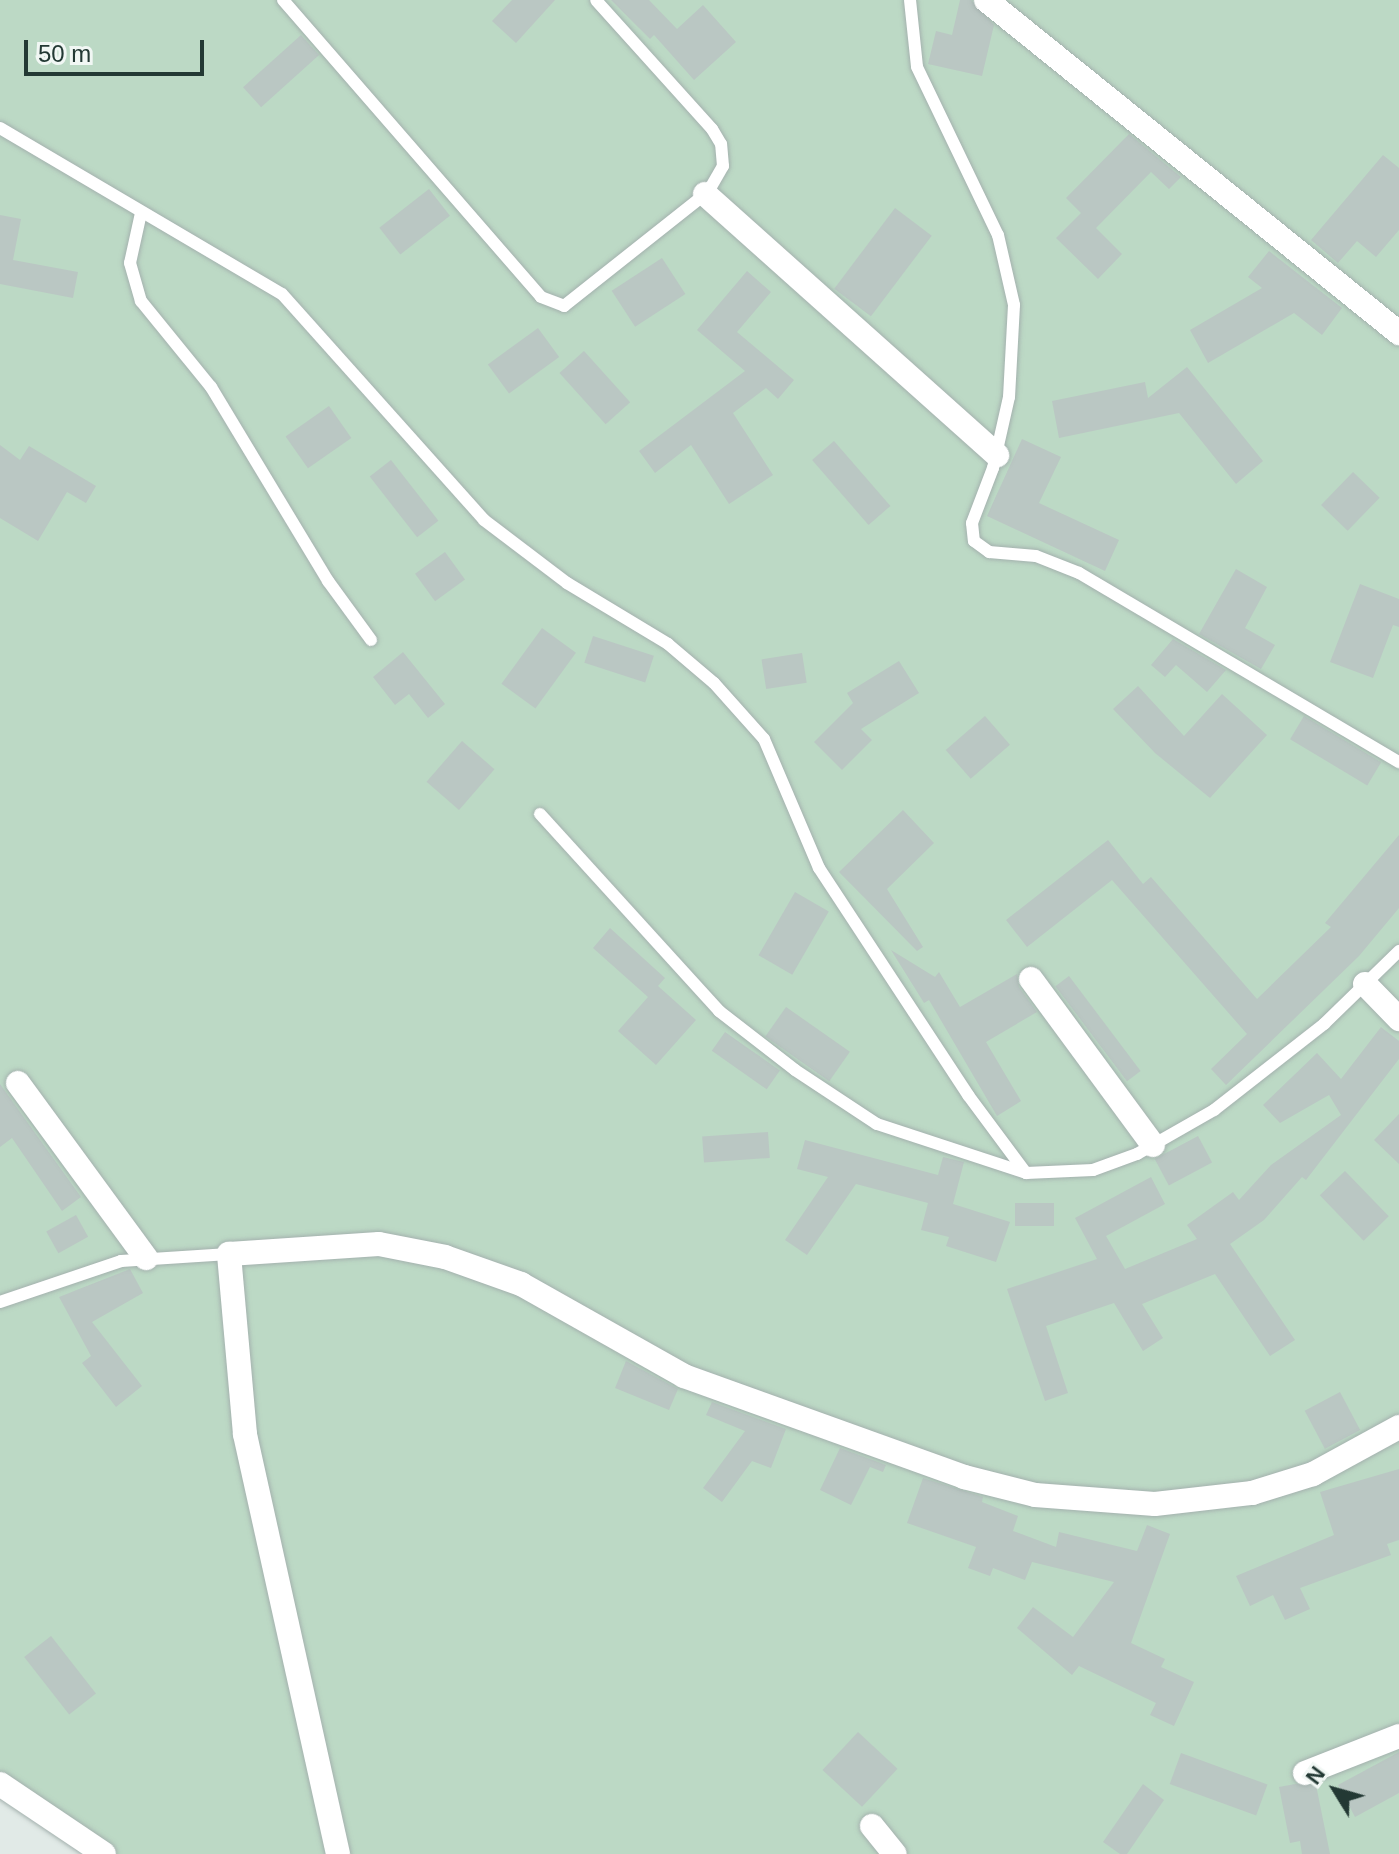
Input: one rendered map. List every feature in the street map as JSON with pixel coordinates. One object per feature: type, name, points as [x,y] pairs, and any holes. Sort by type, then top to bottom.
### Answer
[{"type":"street","points":[[986,0],[1399,333]]},
{"type":"street","points":[[705,194],[997,455]]},
{"type":"street","points":[[1031,979],[1153,1145]]},
{"type":"street","points":[[1365,984],[1399,1019]]},
{"type":"street","points":[[18,1083],[146,1258]]},
{"type":"street","points":[[338,1854],[245,1434],[229,1254],[379,1244],[445,1257],[521,1284],[684,1376],[964,1477],[1035,1495],[1155,1504],[1252,1493],[1313,1474],[1399,1427]]},
{"type":"street","points":[[1305,1773],[1399,1736]]},
{"type":"street","points":[[0,1784],[104,1854]]},
{"type":"street","points":[[872,1826],[895,1854]]},
{"type":"lane","points":[[283,0],[548,302],[573,302],[705,194],[723,166],[721,144],[596,0]]},
{"type":"lane","points":[[910,0],[917,67],[983,198],[1008,269],[1013,373],[997,455],[972,523],[974,541],[980,548],[1046,559],[1079,573],[1399,762]]},
{"type":"lane","points":[[0,128],[282,294],[324,335],[410,443],[484,520],[567,583],[695,664],[752,723],[773,755],[819,868],[968,1095],[1026,1173]]},
{"type":"lane","points":[[141,213],[130,263],[141,301],[211,387],[328,581],[371,640]]},
{"type":"lane","points":[[540,814],[719,1011],[795,1070],[877,1124],[1026,1173],[1093,1170],[1153,1145],[1275,1066],[1399,951]]},
{"type":"lane","points":[[0,1302],[96,1267],[146,1258],[229,1254]]},
{"type":"green space","points":[[0,0],[1399,0],[1399,1854],[104,1854],[0,1779]]},
{"type":"building","points":[[512,0],[555,0],[516,43],[492,21]]},
{"type":"building","points":[[611,0],[649,0],[677,29],[703,5],[736,42],[694,80],[654,35],[650,39]]},
{"type":"building","points":[[960,0],[971,0],[994,25],[982,76],[928,64],[936,31],[952,35]]},
{"type":"building","points":[[301,35],[319,55],[261,107],[243,87]]},
{"type":"building","points":[[1129,134],[1181,177],[1169,189],[1151,172],[1096,228],[1122,254],[1098,279],[1056,238],[1081,213],[1066,198]]},
{"type":"building","points":[[1383,155],[1399,168],[1399,230],[1376,257],[1357,241],[1338,263],[1311,240]]},
{"type":"building","points":[[429,189],[450,216],[400,255],[379,228]]},
{"type":"building","points":[[895,208],[932,236],[871,316],[834,289]]},
{"type":"building","points":[[0,215],[21,219],[13,260],[78,272],[73,298],[0,284]]},
{"type":"building","points":[[1269,251],[1342,308],[1322,335],[1294,313],[1208,363],[1190,330],[1262,288],[1248,277]]},
{"type":"building","points":[[662,258],[685,294],[635,327],[612,291]]},
{"type":"building","points":[[747,271],[771,292],[737,332],[794,380],[778,399],[766,388],[733,413],[773,475],[729,504],[691,445],[655,473],[639,451],[745,371],[697,330]]},
{"type":"building","points":[[538,328],[559,357],[509,394],[488,364]]},
{"type":"building","points":[[584,351],[630,402],[606,424],[559,373]]},
{"type":"building","points":[[1187,367],[1263,461],[1236,484],[1179,413],[1059,438],[1052,401],[1145,382],[1148,398]]},
{"type":"building","points":[[329,406],[351,438],[308,468],[286,436]]},
{"type":"building","points":[[1022,439],[1061,457],[1039,503],[1119,540],[1105,571],[987,516]]},
{"type":"building","points":[[834,441],[890,506],[869,525],[812,460]]},
{"type":"building","points":[[0,445],[20,460],[29,446],[96,486],[86,503],[67,492],[38,541],[0,518]]},
{"type":"building","points":[[391,460],[438,521],[417,537],[370,477]]},
{"type":"building","points":[[1353,472],[1380,498],[1348,531],[1321,505]]},
{"type":"building","points":[[445,552],[465,580],[435,601],[415,574]]},
{"type":"building","points":[[1236,569],[1267,587],[1245,628],[1275,645],[1261,669],[1199,634]]},
{"type":"building","points":[[1360,584],[1399,599],[1399,627],[1393,625],[1373,678],[1330,662]]},
{"type":"building","points":[[542,628],[576,653],[535,709],[501,684]]},
{"type":"building","points":[[593,636],[654,656],[645,682],[584,663]]},
{"type":"building","points":[[1173,639],[1226,670],[1207,692],[1176,665],[1165,677],[1151,665]]},
{"type":"building","points":[[403,652],[445,704],[428,718],[409,694],[395,705],[373,677]]},
{"type":"building","points":[[802,653],[807,683],[766,689],[762,659]]},
{"type":"building","points":[[899,661],[919,693],[861,729],[872,740],[842,770],[814,742],[853,703],[847,693]]},
{"type":"building","points":[[1138,686],[1184,736],[1222,694],[1267,735],[1210,798],[1155,753],[1113,709]]},
{"type":"building","points":[[985,716],[1010,745],[971,779],[946,750]]},
{"type":"building","points":[[1304,716],[1381,762],[1367,785],[1290,739]]},
{"type":"building","points":[[462,741],[494,769],[459,810],[427,782]]},
{"type":"building","points":[[903,810],[934,843],[887,889],[923,947],[917,951],[839,872]]},
{"type":"building","points":[[1399,835],[1399,908],[1359,956],[1226,1085],[1211,1069],[1247,1034],[1112,880],[1027,947],[1006,920],[1108,840],[1143,884],[1151,877],[1257,999],[1331,927],[1325,923]]},
{"type":"building","points":[[795,892],[829,912],[792,975],[758,955]]},
{"type":"building","points":[[610,928],[665,978],[658,986],[696,1020],[656,1065],[618,1031],[648,997],[593,948]]},
{"type":"building","points":[[891,950],[935,977],[939,972],[960,1007],[1017,974],[1019,987],[1037,1012],[986,1042],[1021,1101],[997,1116],[929,1000],[924,1003]]},
{"type":"building","points":[[1069,976],[1141,1071],[1127,1081],[1055,986]]},
{"type":"building","points":[[786,1007],[850,1052],[829,1081],[765,1036]]},
{"type":"building","points":[[1381,1027],[1399,1041],[1399,1059],[1306,1180],[1302,1177],[1264,1220],[1230,1244],[1295,1340],[1270,1356],[1215,1274],[1142,1304],[1163,1338],[1143,1351],[1114,1303],[1046,1326],[1068,1393],[1045,1401],[1007,1289],[1097,1259],[1075,1218],[1151,1177],[1165,1204],[1106,1236],[1125,1269],[1197,1239],[1187,1225],[1233,1192],[1239,1200],[1271,1165],[1341,1115],[1329,1095],[1280,1123],[1263,1105],[1317,1053],[1341,1079]]},
{"type":"building","points":[[725,1032],[780,1070],[767,1089],[712,1051]]},
{"type":"building","points":[[0,1084],[81,1197],[62,1211],[12,1138],[0,1147]]},
{"type":"building","points":[[1399,1114],[1399,1164],[1374,1140]]},
{"type":"building","points":[[768,1132],[770,1158],[704,1163],[702,1137]]},
{"type":"building","points":[[1198,1136],[1212,1162],[1169,1185],[1155,1159]]},
{"type":"building","points":[[805,1140],[938,1175],[943,1157],[964,1162],[953,1204],[1010,1222],[996,1262],[946,1246],[949,1237],[921,1230],[928,1203],[856,1184],[807,1255],[785,1240],[828,1177],[797,1169]]},
{"type":"building","points":[[1345,1171],[1389,1216],[1364,1241],[1320,1195]]},
{"type":"building","points":[[1015,1203],[1054,1203],[1054,1226],[1015,1226]]},
{"type":"building","points":[[76,1215],[88,1237],[58,1253],[46,1231]]},
{"type":"building","points":[[130,1269],[143,1293],[92,1322],[142,1386],[116,1407],[82,1363],[91,1356],[59,1297]]},
{"type":"building","points":[[626,1361],[678,1389],[669,1410],[615,1388]]},
{"type":"building","points":[[1340,1392],[1360,1430],[1325,1449],[1305,1411]]},
{"type":"building","points":[[712,1402],[786,1429],[771,1468],[752,1461],[722,1502],[703,1488],[745,1431],[706,1415]]},
{"type":"building","points":[[840,1448],[886,1465],[883,1472],[870,1467],[851,1505],[820,1490]]},
{"type":"building","points":[[1399,1469],[1399,1540],[1387,1544],[1391,1555],[1300,1588],[1310,1609],[1285,1620],[1273,1595],[1250,1606],[1236,1576],[1334,1535],[1320,1492]]},
{"type":"building","points":[[923,1478],[983,1497],[982,1502],[1018,1516],[1013,1531],[1056,1547],[1059,1532],[1137,1551],[1147,1525],[1170,1534],[1131,1643],[1165,1659],[1161,1667],[1194,1682],[1174,1726],[1150,1715],[1156,1703],[1079,1666],[1072,1675],[1017,1628],[1033,1607],[1073,1637],[1114,1582],[1032,1562],[1025,1580],[993,1568],[990,1576],[968,1568],[976,1547],[907,1523]]},
{"type":"building","points":[[51,1636],[96,1694],[69,1714],[24,1657]]},
{"type":"building","points":[[858,1732],[897,1769],[862,1807],[823,1770]]},
{"type":"building","points":[[1399,1752],[1399,1793],[1355,1817],[1338,1785]]},
{"type":"building","points":[[1181,1753],[1267,1784],[1256,1815],[1170,1784]]},
{"type":"building","points":[[1143,1784],[1164,1800],[1127,1854],[1120,1854],[1103,1842]]},
{"type":"building","points":[[1316,1785],[1330,1854],[1302,1854],[1300,1841],[1290,1843],[1279,1787]]}]
